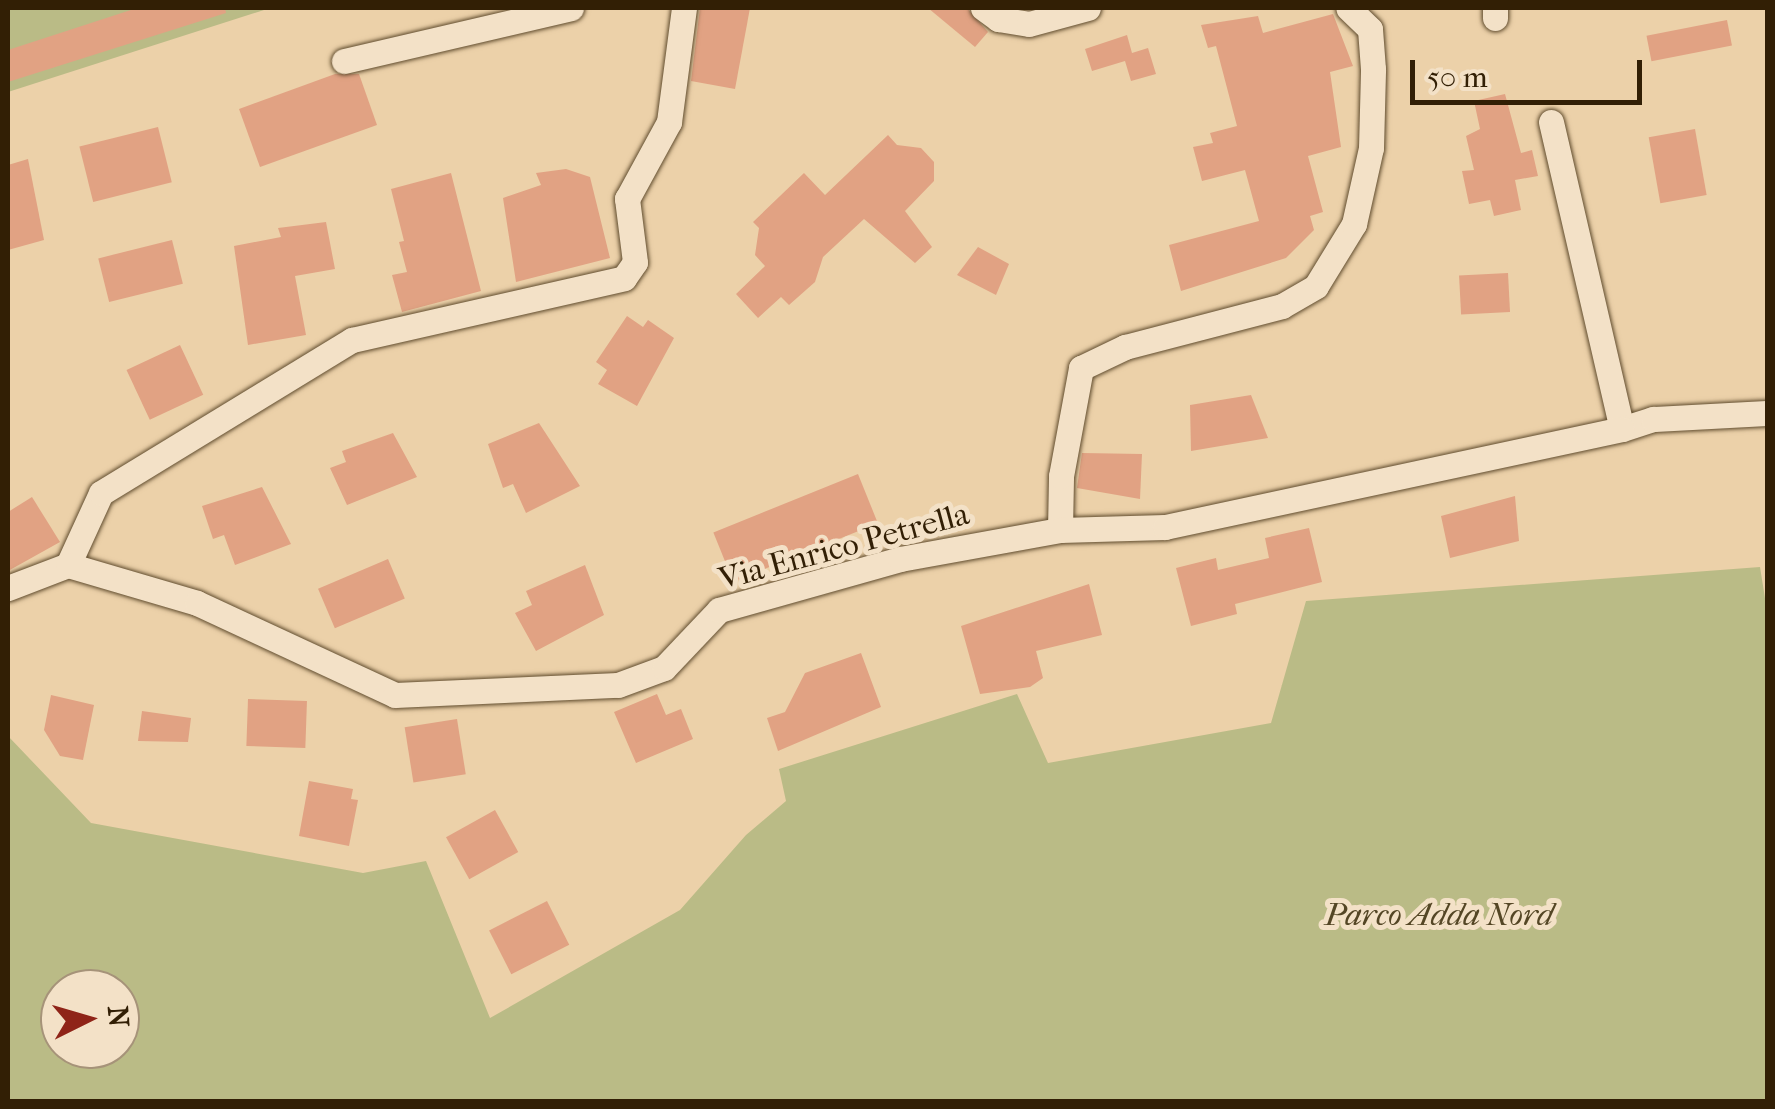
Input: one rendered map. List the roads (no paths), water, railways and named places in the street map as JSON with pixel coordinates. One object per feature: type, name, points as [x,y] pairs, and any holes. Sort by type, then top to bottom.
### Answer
[{"type":"street","points":[[344,61],[571,8]]},
{"type":"street","points":[[8,588],[68,565],[102,493],[352,340],[624,278],[635,262],[628,199],[669,122],[684,8]]},
{"type":"street","points":[[984,8],[998,19],[1029,24],[1088,8]]},
{"type":"street","points":[[1060,530],[1060,476],[1081,368],[1125,346],[1282,306],[1316,286],[1354,224],[1371,148],[1374,68],[1370,29],[1348,8]]},
{"type":"street","points":[[1551,122],[1622,429]]},
{"type":"street","name":"Via Enrico Petrella","points":[[68,565],[196,603],[395,694],[618,685],[664,668],[719,610],[900,559],[1060,530],[1165,527],[1622,429],[1653,419],[1768,413]]},
{"type":"park label","name":"Parco Adda Nord","points":[[1439,915]]}]
